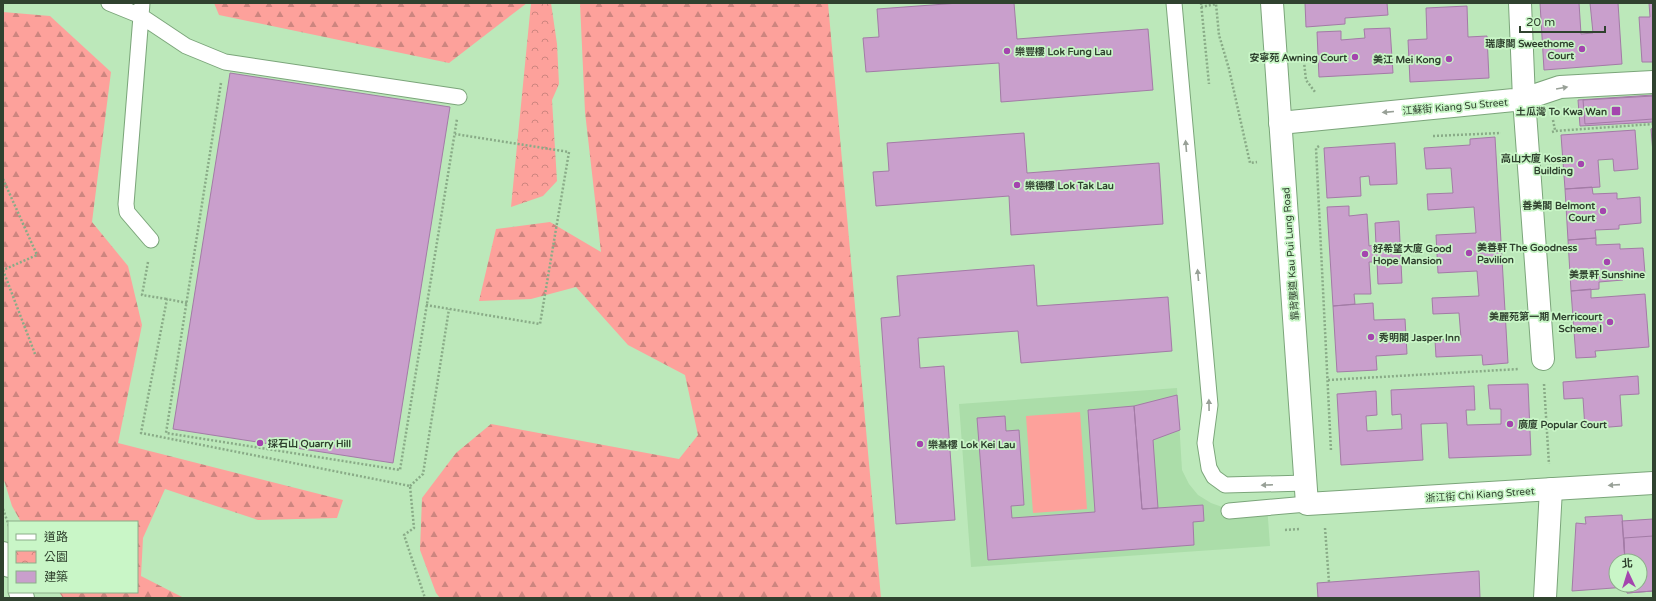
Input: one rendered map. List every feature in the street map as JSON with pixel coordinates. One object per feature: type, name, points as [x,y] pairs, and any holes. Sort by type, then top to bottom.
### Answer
[{"type":"street","name":"靠背壟道 Kau Pui Lung Road","points":[[1272,3],[1308,504]]},
{"type":"street","points":[[1520,3],[1524,99],[1543,363]]},
{"type":"street","name":"江蘇街 Kiang Su Street","points":[[1280,123],[1524,99],[1560,87],[1653,82]]},
{"type":"street","name":"浙江街 Chi Kiang Street","points":[[1308,504],[1653,483]]},
{"type":"street","points":[[1545,598],[1551,489]]},
{"type":"street","points":[[3,553],[8,564]]},
{"type":"lane","points":[[110,3],[142,9],[186,46],[224,62],[459,97]]},
{"type":"lane","points":[[1174,3],[1210,405],[1205,443],[1209,468],[1214,477],[1226,485],[1306,483]]},
{"type":"lane","points":[[142,9],[126,204],[127,212],[152,240]]},
{"type":"lane","points":[[1229,511],[1308,504]]},
{"type":"path","points":[[1201,3],[1209,84]]},
{"type":"path","points":[[1201,7],[1216,4],[1219,36],[1229,69],[1250,163],[1260,162]]},
{"type":"path","points":[[1303,46],[1306,80],[1313,92],[1320,94]]},
{"type":"path","points":[[224,62],[166,433],[400,470],[455,134],[459,97]]},
{"type":"path","points":[[1548,135],[1555,131],[1653,124]]},
{"type":"path","points":[[1430,136],[1500,132],[1503,134]]},
{"type":"path","points":[[426,305],[540,324],[570,152],[455,134]]},
{"type":"path","points":[[1322,143],[1316,148],[1332,456]]},
{"type":"path","points":[[3,179],[37,255],[3,270],[35,354]]},
{"type":"path","points":[[152,240],[142,295],[187,303]]},
{"type":"path","points":[[167,299],[141,433],[410,486]]},
{"type":"path","points":[[410,486],[423,474],[449,309]]},
{"type":"path","points":[[1328,380],[1543,363],[1549,464],[1542,465]]},
{"type":"path","points":[[410,486],[414,528],[404,535],[425,598]]},
{"type":"path","points":[[3,508],[8,523]]},
{"type":"path","points":[[1318,528],[1333,527]]},
{"type":"path","points":[[1325,528],[1329,582]]},
{"type":"path","points":[[1284,530],[1305,529]]},
{"type":"shaded area","points":[[1177,388],[1182,470],[1189,484],[1198,495],[1211,503],[1225,508],[1267,505],[1270,546],[971,567],[959,404]]},
{"type":"green space","points":[[214,3],[527,3],[449,63],[219,15]]},
{"type":"green space","points":[[531,3],[551,3],[557,44],[559,84],[552,100],[557,181],[543,196],[511,207]]},
{"type":"green space","points":[[580,3],[828,3],[881,598],[440,598],[436,593],[420,550],[422,498],[456,453],[491,424],[679,459],[698,435],[685,375],[628,345],[576,287],[531,299],[479,301],[496,229],[550,222],[601,252],[585,112]]},
{"type":"green space","points":[[3,12],[50,16],[111,72],[92,222],[128,266],[142,325],[118,443],[343,500],[337,518],[258,520],[165,489],[143,538],[141,576],[184,598],[63,598],[60,593],[138,593],[138,521],[20,521],[12,506],[3,477]]},
{"type":"green space","points":[[1080,412],[1087,509],[1033,513],[1026,416]]},
{"type":"building","name":"樂豐樓 Lok Fung Lau","points":[[959,3],[1014,3],[1017,39],[1148,29],[1153,90],[1001,102],[999,63],[866,72],[863,38],[879,37],[877,9]]},
{"type":"building","points":[[1305,3],[1387,3],[1388,15],[1345,18],[1345,24],[1306,27]]},
{"type":"building","name":"瑞康閣 Sweethome Court","points":[[1540,3],[1579,3],[1581,34],[1593,33],[1590,3],[1618,3],[1622,64],[1544,70]]},
{"type":"building","points":[[1649,3],[1653,3],[1653,62],[1642,62],[1639,17],[1650,17]]},
{"type":"building","name":"美江 Mei Kong","points":[[1467,6],[1468,37],[1487,36],[1489,78],[1410,82],[1408,40],[1427,39],[1426,8]]},
{"type":"building","name":"安寧苑 Awning Court","points":[[1390,28],[1393,73],[1319,77],[1317,32],[1341,31],[1341,40],[1365,38],[1364,29]]},
{"type":"building","points":[[230,73],[450,107],[393,463],[173,429]]},
{"type":"building","name":"土瓜灣 To Kwa Wan","points":[[1653,95],[1653,122],[1580,126],[1578,100]]},
{"type":"building","name":"土瓜灣 To Kwa Wan","points":[[1653,96],[1653,119],[1585,124],[1583,100]]},
{"type":"building","points":[[1653,128],[1653,153],[1651,129]]},
{"type":"building","name":"高山大廈 Kosan Building","points":[[1635,130],[1638,169],[1614,171],[1613,159],[1598,160],[1600,187],[1565,189],[1561,135]]},
{"type":"building","name":"樂德樓 Lok Tak Lau","points":[[1024,133],[1027,173],[1159,163],[1163,224],[1011,235],[1009,196],[876,206],[873,172],[889,171],[887,143]]},
{"type":"building","name":"美善軒 The Goodness Pavilion","points":[[1495,137],[1508,363],[1483,365],[1482,355],[1436,357],[1435,340],[1461,338],[1459,313],[1433,314],[1432,298],[1479,296],[1477,271],[1438,273],[1436,235],[1476,233],[1474,207],[1428,210],[1427,194],[1453,193],[1451,168],[1426,169],[1424,148],[1470,145],[1470,139]]},
{"type":"building","points":[[1395,143],[1397,184],[1370,185],[1369,176],[1360,177],[1361,196],[1327,198],[1324,148]]},
{"type":"building","name":"善美閣 Belmont Court","points":[[1592,187],[1593,194],[1617,193],[1617,199],[1640,197],[1641,223],[1619,225],[1619,229],[1595,230],[1596,238],[1568,240],[1565,189]]},
{"type":"building","name":"好希望大廈 Good Hope Mansion","points":[[1349,206],[1349,216],[1367,214],[1369,246],[1376,245],[1375,223],[1399,221],[1402,283],[1378,284],[1377,262],[1369,262],[1371,294],[1354,294],[1355,304],[1333,306],[1327,207]]},
{"type":"building","name":"美景軒 Sunshine","points":[[1596,238],[1596,245],[1620,244],[1620,249],[1643,248],[1645,274],[1622,276],[1623,280],[1599,282],[1599,289],[1571,291],[1568,240]]},
{"type":"building","name":"樂基樓 Lok Kei Lau","points":[[1034,265],[1037,306],[1168,297],[1172,351],[1021,363],[1018,331],[918,338],[920,368],[944,366],[955,520],[896,524],[881,318],[900,316],[897,276]]},
{"type":"building","name":"美麗苑第一期 Merricourt Scheme I","points":[[1591,289],[1591,298],[1645,294],[1649,347],[1595,351],[1596,357],[1576,358],[1571,291]]},
{"type":"building","name":"秀明閣 Jasper Inn","points":[[1373,303],[1374,320],[1405,319],[1407,354],[1376,356],[1377,370],[1337,372],[1333,306]]},
{"type":"building","points":[[1638,376],[1639,394],[1620,395],[1622,426],[1585,429],[1583,398],[1564,399],[1563,382]]},
{"type":"building","name":"廣廈 Popular Court","points":[[1528,384],[1531,455],[1449,458],[1447,423],[1421,424],[1423,460],[1341,465],[1337,394],[1376,391],[1377,415],[1366,416],[1367,431],[1402,429],[1401,414],[1392,415],[1391,390],[1474,386],[1475,410],[1466,410],[1467,425],[1501,424],[1501,409],[1490,409],[1488,385]]},
{"type":"building","points":[[1177,395],[1180,430],[1153,440],[1158,508],[1142,509],[1134,406]]},
{"type":"building","points":[[1134,406],[1142,509],[1203,505],[1204,521],[1193,522],[1194,545],[988,560],[977,418],[1005,416],[1006,431],[1019,430],[1024,505],[1011,506],[1012,518],[1095,512],[1088,410]]},
{"type":"building","points":[[1622,515],[1624,553],[1608,553],[1608,588],[1572,591],[1576,523],[1586,524],[1585,517]]},
{"type":"building","points":[[1653,519],[1653,591],[1648,591],[1648,553],[1624,553],[1622,521]]},
{"type":"building","points":[[1653,536],[1653,591],[1648,591],[1648,553],[1625,553],[1624,538]]},
{"type":"building","points":[[1479,571],[1480,598],[1318,598],[1317,583]]},
{"type":"place","name":"瑞康閣 Sweethome Court","points":[[1582,49]]},
{"type":"place","name":"樂豐樓 Lok Fung Lau","points":[[1007,51]]},
{"type":"place","name":"安寧苑 Awning Court","points":[[1355,57]]},
{"type":"place","name":"美江 Mei Kong","points":[[1449,59]]},
{"type":"place","name":"土瓜灣 To Kwa Wan","points":[[1616,111]]},
{"type":"place","name":"高山大廈 Kosan Building","points":[[1581,164]]},
{"type":"place","name":"樂德樓 Lok Tak Lau","points":[[1017,185]]},
{"type":"place","name":"善美閣 Belmont Court","points":[[1603,211]]},
{"type":"place","name":"美善軒 The Goodness Pavilion","points":[[1469,253]]},
{"type":"place","name":"好希望大廈 Good Hope Mansion","points":[[1365,254]]},
{"type":"place","name":"美景軒 Sunshine","points":[[1607,262]]},
{"type":"place","name":"美麗苑第一期 Merricourt Scheme I","points":[[1610,322]]},
{"type":"place","name":"秀明閣 Jasper Inn","points":[[1371,337]]},
{"type":"place","name":"廣廈 Popular Court","points":[[1510,424]]},
{"type":"place","name":"採石山 Quarry Hill","points":[[260,443]]},
{"type":"place","name":"樂基樓 Lok Kei Lau","points":[[920,444]]}]
